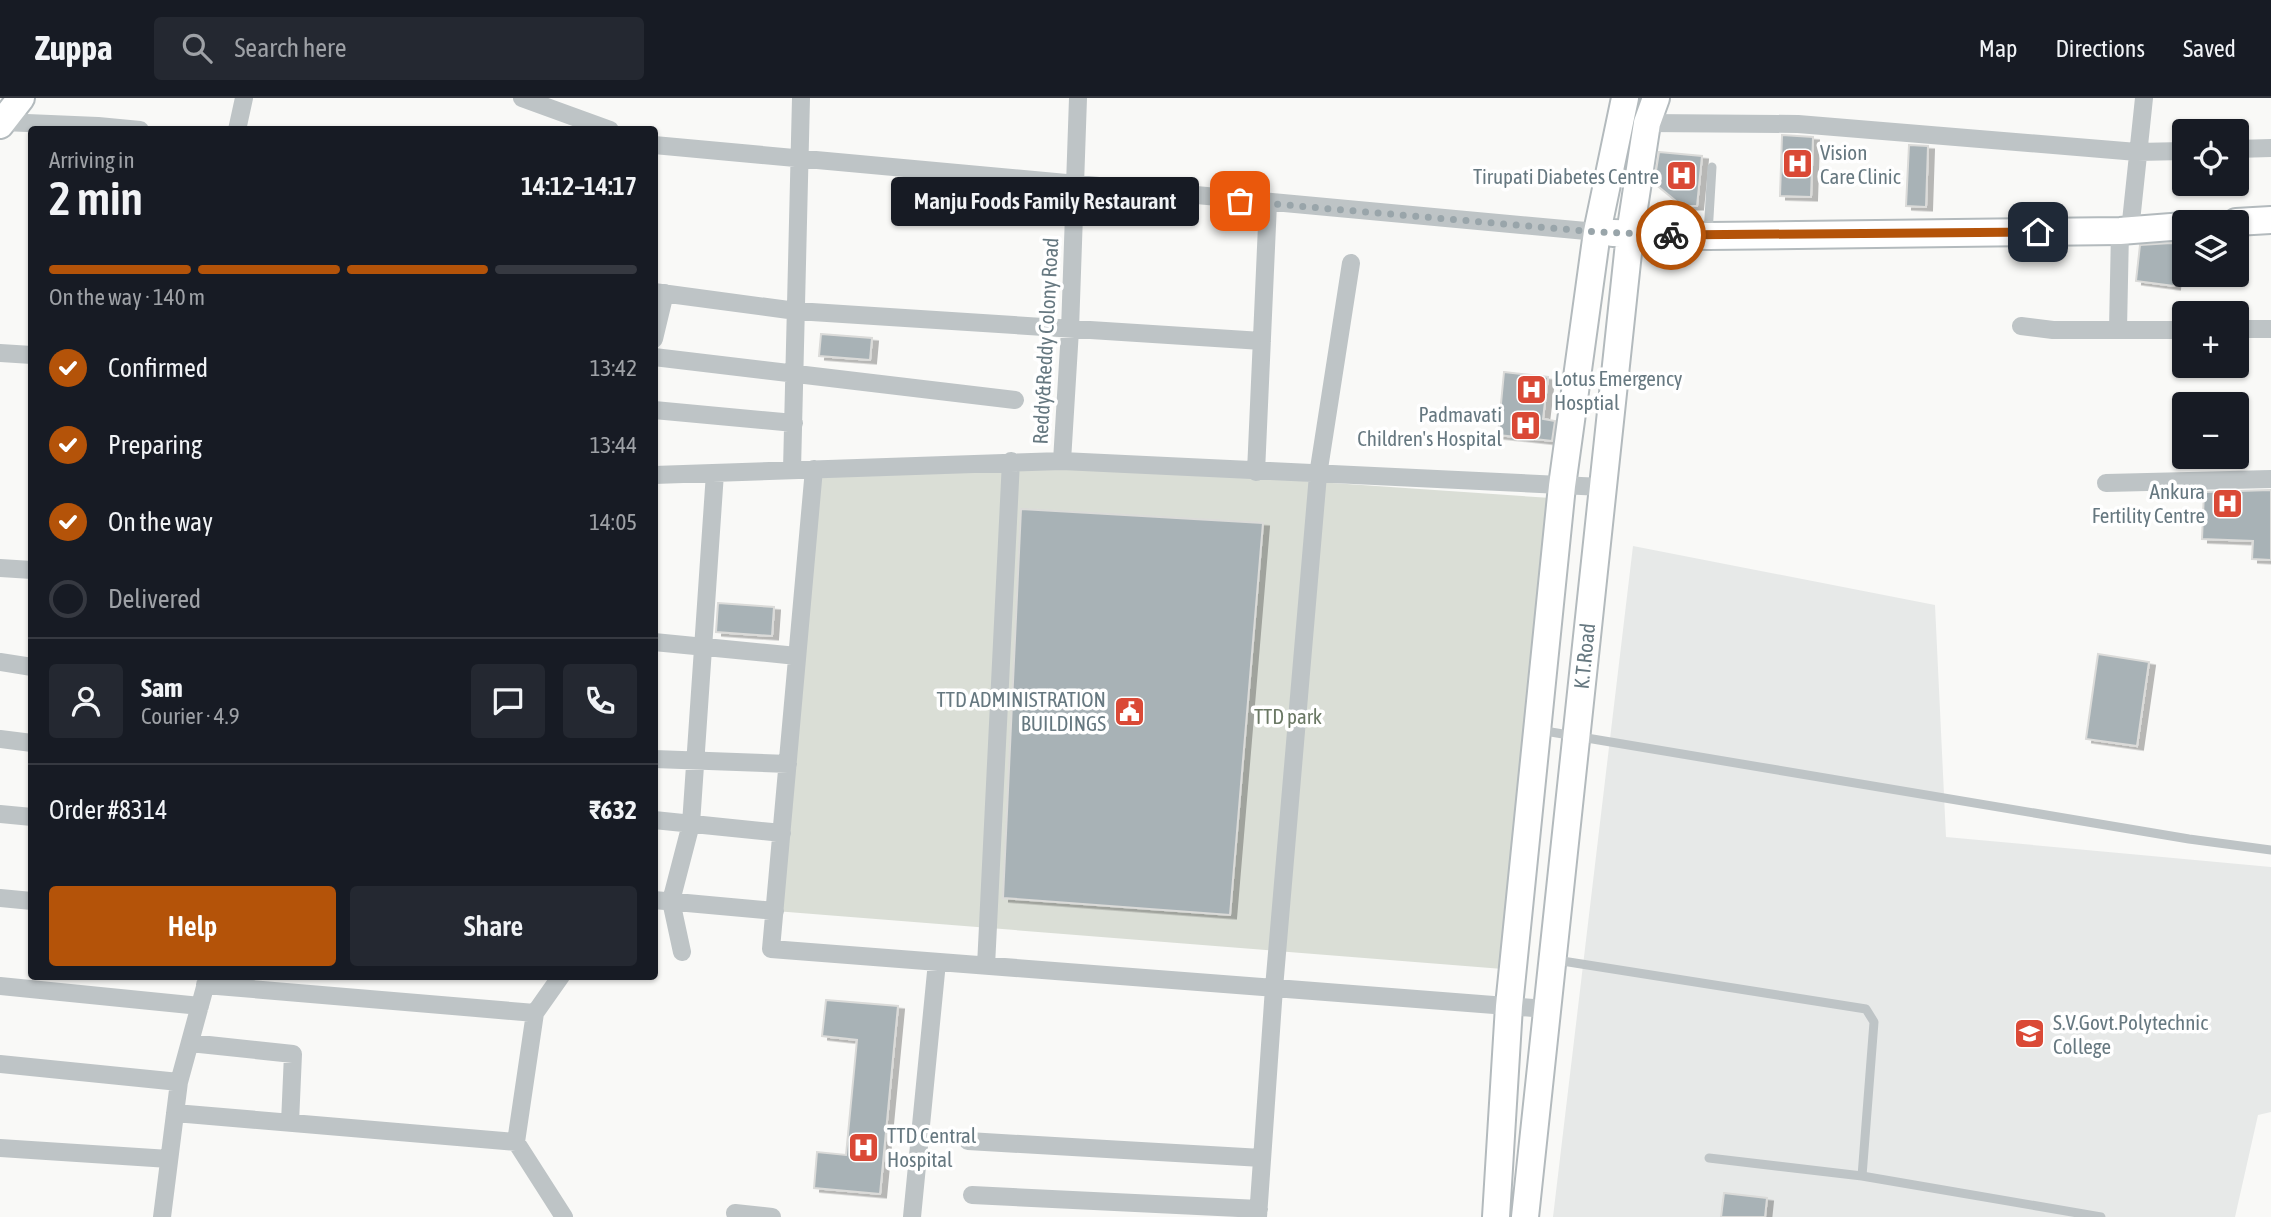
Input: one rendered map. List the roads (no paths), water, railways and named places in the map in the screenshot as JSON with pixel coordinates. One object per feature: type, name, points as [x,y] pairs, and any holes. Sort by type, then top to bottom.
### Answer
[{"type":"main road","points":[[1,123],[21,98]]},
{"type":"main road","name":"K.T.Road","points":[[1496,1217],[1509,1006],[1563,486],[1597,232],[1625,98]]},
{"type":"main road","name":"K.T.Road","points":[[1525,1217],[1545,1009],[1630,234],[1652,110]]},
{"type":"main road","points":[[2249,221],[2271,220]]},
{"type":"main road","points":[[1597,232],[1708,236],[2125,231],[2172,227]]},
{"type":"street","points":[[238,126],[244,98]]},
{"type":"street","points":[[522,98],[599,126]]},
{"type":"street","points":[[792,470],[800,98]]},
{"type":"street","name":"Reddy&Reddy Colony Road","points":[[1062,461],[1070,330],[1078,98]]},
{"type":"street","points":[[2118,330],[2125,231],[2144,98]]},
{"type":"street","points":[[1652,110],[2137,152],[2172,151]]},
{"type":"street","points":[[1,123],[59,126]]},
{"type":"street","points":[[658,145],[1597,232]]},
{"type":"street","points":[[2249,149],[2271,148]]},
{"type":"street","points":[[1256,472],[1268,203]]},
{"type":"street","points":[[972,1195],[1259,1213],[1274,988],[1318,475],[1351,263]]},
{"type":"street","points":[[660,292],[796,311],[1262,341]]},
{"type":"street","points":[[2021,326],[2053,330],[2172,330]]},
{"type":"street","points":[[2249,329],[2271,329]]},
{"type":"street","points":[[0,353],[28,355]]},
{"type":"street","points":[[658,358],[1015,400]]},
{"type":"street","points":[[658,410],[794,423]]},
{"type":"street","points":[[986,966],[1011,461]]},
{"type":"street","points":[[658,475],[1062,461],[1602,488]]},
{"type":"street","points":[[814,469],[771,949],[1545,1009]]},
{"type":"street","points":[[682,952],[663,901],[691,824],[715,473]]},
{"type":"street","points":[[2106,483],[2271,479]]},
{"type":"street","points":[[0,568],[28,570]]},
{"type":"street","points":[[658,642],[797,656]]},
{"type":"street","points":[[0,663],[28,666]]},
{"type":"street","points":[[0,739],[28,742]]},
{"type":"street","points":[[658,759],[788,764]]},
{"type":"street","points":[[0,814],[28,817]]},
{"type":"street","points":[[658,820],[782,833]]},
{"type":"street","points":[[0,898],[28,901]]},
{"type":"street","points":[[663,901],[775,911]]},
{"type":"street","points":[[912,1217],[937,962]]},
{"type":"street","points":[[558,980],[535,1013],[516,1142],[564,1217]]},
{"type":"street","points":[[162,1217],[179,1082],[207,981],[535,1013]]},
{"type":"street","points":[[0,986],[200,1006]]},
{"type":"street","points":[[190,1043],[293,1054],[290,1123]]},
{"type":"street","points":[[0,1064],[179,1082]]},
{"type":"street","points":[[175,1113],[516,1142]]},
{"type":"street","points":[[968,1142],[1262,1158]]},
{"type":"street","points":[[0,1148],[169,1159]]},
{"type":"street","points":[[735,1213],[772,1217]]},
{"type":"lane","points":[[1708,236],[1712,167]]},
{"type":"lane","points":[[1538,730],[1575,734],[2189,839],[2271,850]]},
{"type":"lane","points":[[1551,960],[1866,1009],[1874,1022],[1862,1176]]},
{"type":"lane","points":[[1709,1158],[1862,1176],[2101,1217]]},
{"type":"place","name":"Vision Care Clinic","points":[[1797,164]]},
{"type":"place","name":"Tirupati Diabetes Centre","points":[[1682,176]]},
{"type":"place","name":"Manju Foods Family Restaurant","points":[[1240,201]]},
{"type":"place","name":"Lotus Emergency Hosptial","points":[[1531,390]]},
{"type":"place","name":"Padmavati Children's Hospital","points":[[1525,426]]},
{"type":"place","name":"Ankura Fertility Centre","points":[[2228,503]]},
{"type":"place","name":"TTD ADMINISTRATION BUILDINGS","points":[[1129,711]]},
{"type":"place","name":"S.V.Govt.Polytechnic College","points":[[2030,1034]]},
{"type":"place","name":"TTD Central Hospital","points":[[864,1147]]},
{"type":"park label","name":"TTD park","points":[[1288,716]]}]
